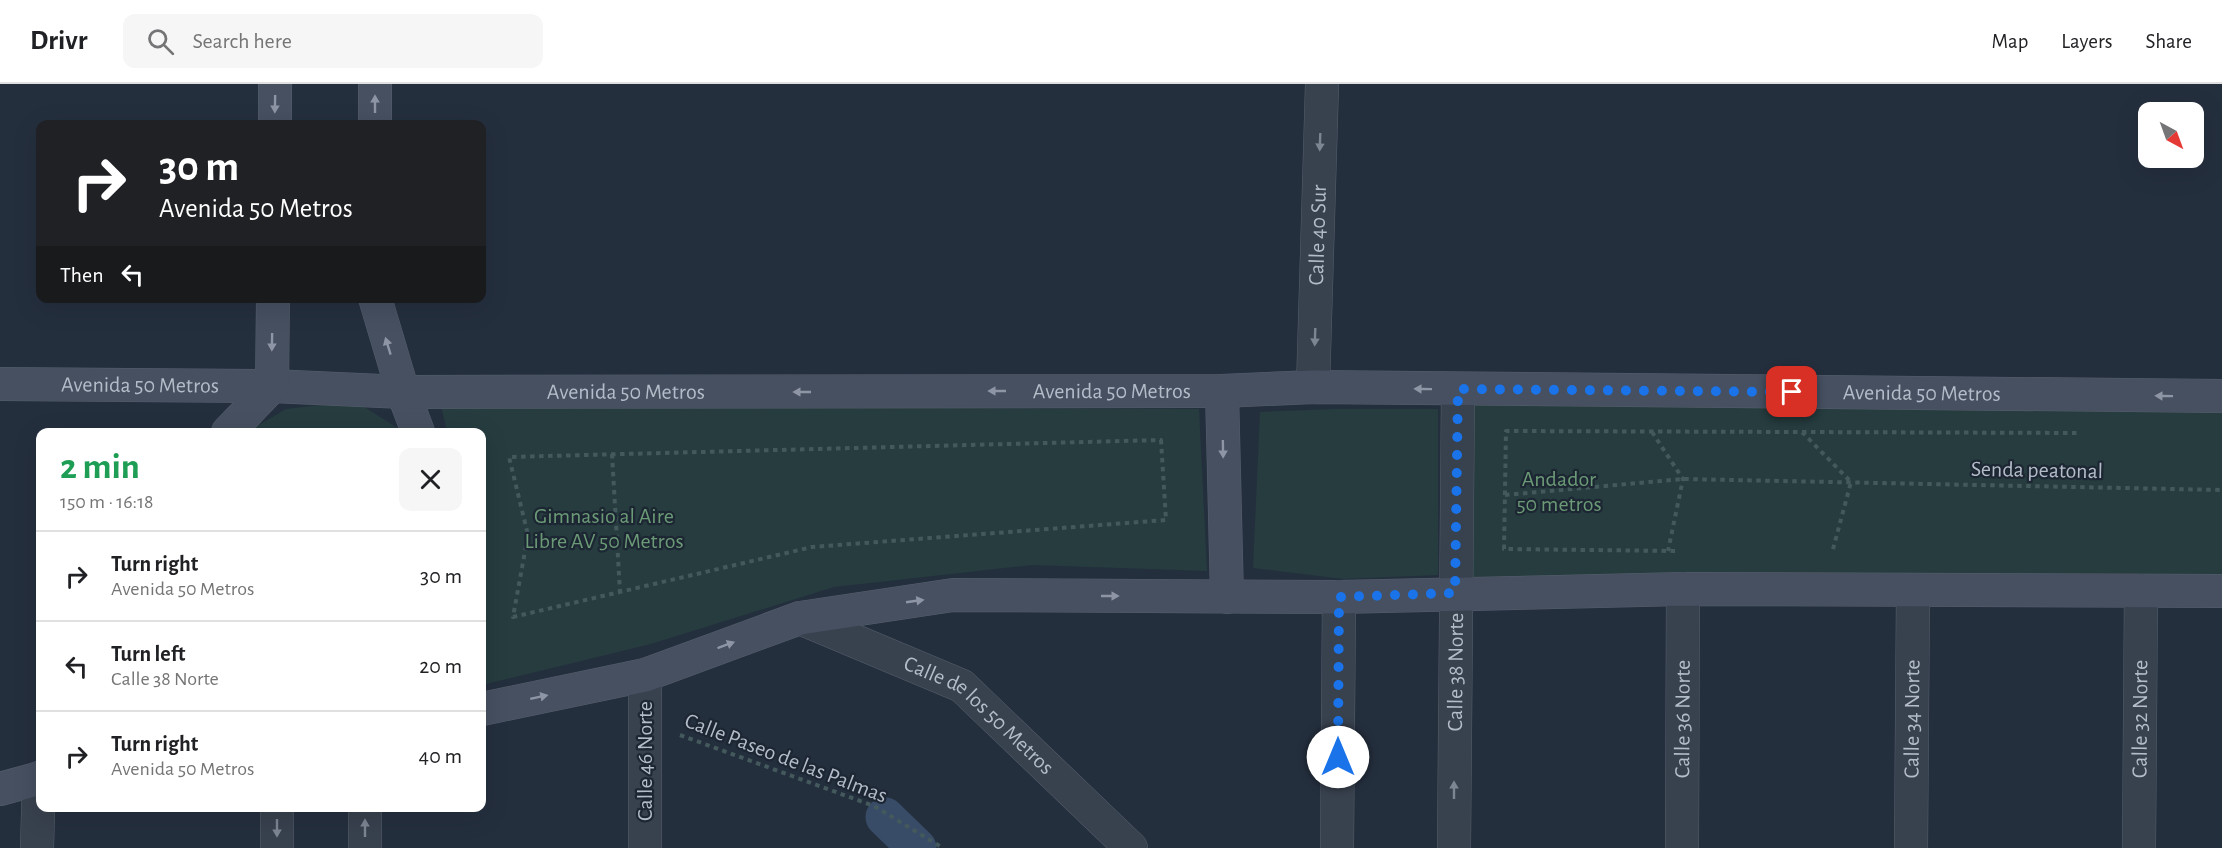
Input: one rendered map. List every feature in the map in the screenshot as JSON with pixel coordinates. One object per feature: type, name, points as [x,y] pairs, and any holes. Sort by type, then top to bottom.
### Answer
[{"type":"street","points":[[275,84],[275,120]]},
{"type":"street","points":[[375,84],[375,120]]},
{"type":"street","name":"Calle 40 Sur","points":[[1313,387],[1322,84]]},
{"type":"street","points":[[232,428],[272,386],[273,303]]},
{"type":"street","points":[[376,303],[403,393],[416,428]]},
{"type":"street","name":"Avenida 50 Metros","points":[[0,384],[272,386],[403,393],[1222,391],[1313,387],[2222,396]]},
{"type":"street","name":"Calle 38 Norte","points":[[1454,848],[1458,389]]},
{"type":"street","points":[[1222,391],[1227,597]]},
{"type":"street","points":[[486,708],[645,675],[800,618],[953,595],[1339,597],[1683,589],[2222,591]]},
{"type":"street","name":"Calle 36 Norte","points":[[1682,848],[1683,589]]},
{"type":"street","name":"Calle 34 Norte","points":[[1911,848],[1913,591]]},
{"type":"street","name":"Calle 32 Norte","points":[[2139,848],[2140,591]]},
{"type":"street","points":[[1337,848],[1339,597]]},
{"type":"street","name":"Calle de los 50 Metros","points":[[800,618],[962,686],[1131,848]]},
{"type":"street","name":"Calle 46 Norte","points":[[645,675],[645,848]]},
{"type":"street","points":[[0,789],[36,779]]},
{"type":"street","points":[[37,848],[39,812]]},
{"type":"street","points":[[277,812],[277,848]]},
{"type":"street","points":[[365,812],[365,848]]},
{"type":"path","points":[[1679,551],[1504,549],[1506,431],[2082,433]]},
{"type":"path","points":[[1651,431],[1683,478],[1668,551]]},
{"type":"path","points":[[1802,432],[1851,482],[1832,553]]},
{"type":"path","points":[[1161,440],[1166,520],[812,547],[513,617],[528,535],[509,457],[612,454],[1161,440]]},
{"type":"path","points":[[612,454],[620,592]]},
{"type":"path","name":"Senda peatonal","points":[[1504,495],[1683,478],[2222,490]]},
{"type":"path","points":[[1820,553],[1844,553]]},
{"type":"path","name":"Calle Paseo de las Palmas","points":[[645,722],[874,806],[943,848]]},
{"type":"green space","points":[[355,401],[397,428],[254,428],[286,409]]},
{"type":"green space","name":"Andador 50 metros","points":[[1471,402],[2222,412],[2222,582],[1471,579]]},
{"type":"green space","name":"Gimnasio al Aire Libre AV 50 Metros","points":[[441,406],[1199,409],[1207,571],[1032,565],[834,587],[651,644],[486,684],[486,428],[446,428]]},
{"type":"green space","points":[[1438,409],[1438,575],[1343,579],[1253,568],[1260,412]]},
{"type":"waterway","points":[[885,817],[917,848]]},
{"type":"route","points":[[1338,757],[1339,597],[1455,593],[1458,389],[1792,392]]}]
